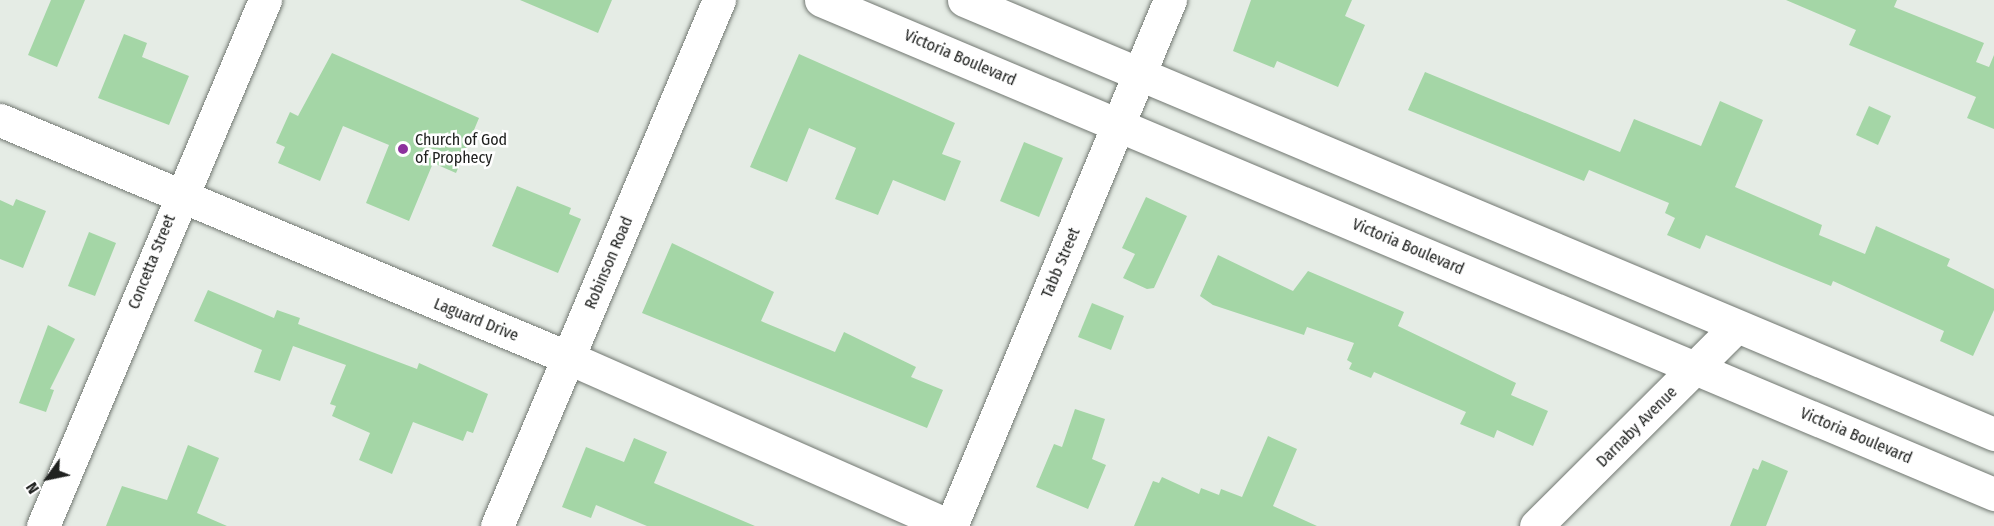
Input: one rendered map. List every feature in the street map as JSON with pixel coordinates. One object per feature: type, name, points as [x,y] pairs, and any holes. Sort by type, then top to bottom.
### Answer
[{"type":"street","name":"Concetta Street","points":[[43,526],[179,198],[265,0]]},
{"type":"street","name":"Robinson Road","points":[[497,526],[719,0]]},
{"type":"street","name":"Victoria Boulevard","points":[[822,0],[1994,494]]},
{"type":"street","points":[[964,0],[1994,434]]},
{"type":"street","name":"Tabb Street","points":[[951,526],[1170,0]]},
{"type":"street","name":"Laguard Drive","points":[[0,120],[179,198],[569,358],[951,526]]},
{"type":"street","name":"Darnaby Avenue","points":[[1536,526],[1736,327]]},
{"type":"building","points":[[51,0],[85,0],[57,67],[28,55]]},
{"type":"building","points":[[520,0],[612,0],[598,33]]},
{"type":"building","points":[[1251,0],[1352,0],[1345,16],[1365,25],[1338,87],[1277,61],[1274,68],[1233,51]]},
{"type":"building","points":[[1786,0],[1897,0],[1894,7],[1984,43],[1976,62],[1989,67],[1994,55],[1994,129],[1967,118],[1976,97],[1849,45],[1856,30]]},
{"type":"building","points":[[124,34],[147,43],[142,57],[189,76],[169,125],[98,98]]},
{"type":"building","points":[[332,53],[479,118],[456,173],[433,163],[409,221],[366,203],[389,145],[343,126],[320,181],[278,163],[285,147],[276,143],[290,112],[298,116]]},
{"type":"building","points":[[799,54],[955,123],[942,154],[961,161],[945,201],[893,180],[878,215],[835,199],[856,148],[809,128],[787,182],[750,167]]},
{"type":"building","points":[[1425,72],[1620,152],[1634,119],[1701,146],[1720,101],[1763,120],[1735,187],[1822,225],[1819,235],[1865,254],[1876,226],[1950,259],[1947,266],[1994,289],[1994,310],[1973,356],[1940,341],[1944,331],[1833,281],[1831,286],[1706,235],[1700,249],[1667,235],[1675,218],[1665,213],[1669,203],[1589,170],[1584,181],[1408,110]]},
{"type":"building","points":[[1869,106],[1891,116],[1878,145],[1856,135]]},
{"type":"building","points":[[1024,142],[1063,158],[1039,217],[1000,201]]},
{"type":"building","points":[[517,186],[571,208],[569,214],[581,219],[558,273],[492,246]]},
{"type":"building","points":[[1146,197],[1187,216],[1154,288],[1147,289],[1123,278],[1135,254],[1122,248]]},
{"type":"building","points":[[16,199],[46,211],[23,268],[0,259],[0,200],[13,206]]},
{"type":"building","points":[[89,232],[116,243],[95,296],[68,286]]},
{"type":"building","points":[[672,243],[774,292],[761,321],[835,352],[844,332],[916,367],[911,377],[943,390],[927,428],[642,313]]},
{"type":"building","points":[[1218,255],[1293,291],[1308,271],[1404,312],[1398,326],[1516,383],[1511,395],[1548,411],[1533,446],[1497,430],[1494,438],[1460,424],[1466,412],[1374,372],[1371,378],[1349,369],[1352,363],[1347,360],[1354,343],[1307,327],[1304,335],[1213,305],[1200,296]]},
{"type":"building","points":[[208,290],[274,318],[277,310],[300,318],[298,324],[417,369],[419,363],[488,394],[473,433],[467,431],[463,441],[413,422],[392,474],[359,460],[370,433],[332,416],[336,406],[330,404],[346,365],[293,346],[280,381],[254,372],[262,350],[194,321]]},
{"type":"building","points":[[1092,303],[1124,316],[1111,350],[1078,337]]},
{"type":"building","points":[[48,325],[75,339],[50,389],[54,390],[46,412],[19,403]]},
{"type":"building","points":[[1075,409],[1105,419],[1092,459],[1106,465],[1088,509],[1036,487],[1054,444],[1062,447]]},
{"type":"building","points":[[1268,436],[1297,449],[1273,506],[1317,526],[1134,526],[1153,481],[1159,483],[1162,477],[1199,494],[1201,488],[1219,495],[1221,489],[1242,497]]},
{"type":"building","points":[[634,438],[667,452],[654,483],[755,526],[647,526],[596,505],[591,518],[562,507],[586,447],[624,462]]},
{"type":"building","points":[[188,445],[219,458],[197,513],[227,526],[106,526],[122,486],[167,500]]},
{"type":"building","points":[[1762,460],[1788,471],[1766,526],[1730,526],[1753,468],[1758,470]]},
{"type":"place","name":"Church of God of Prophecy","points":[[403,149]]}]
